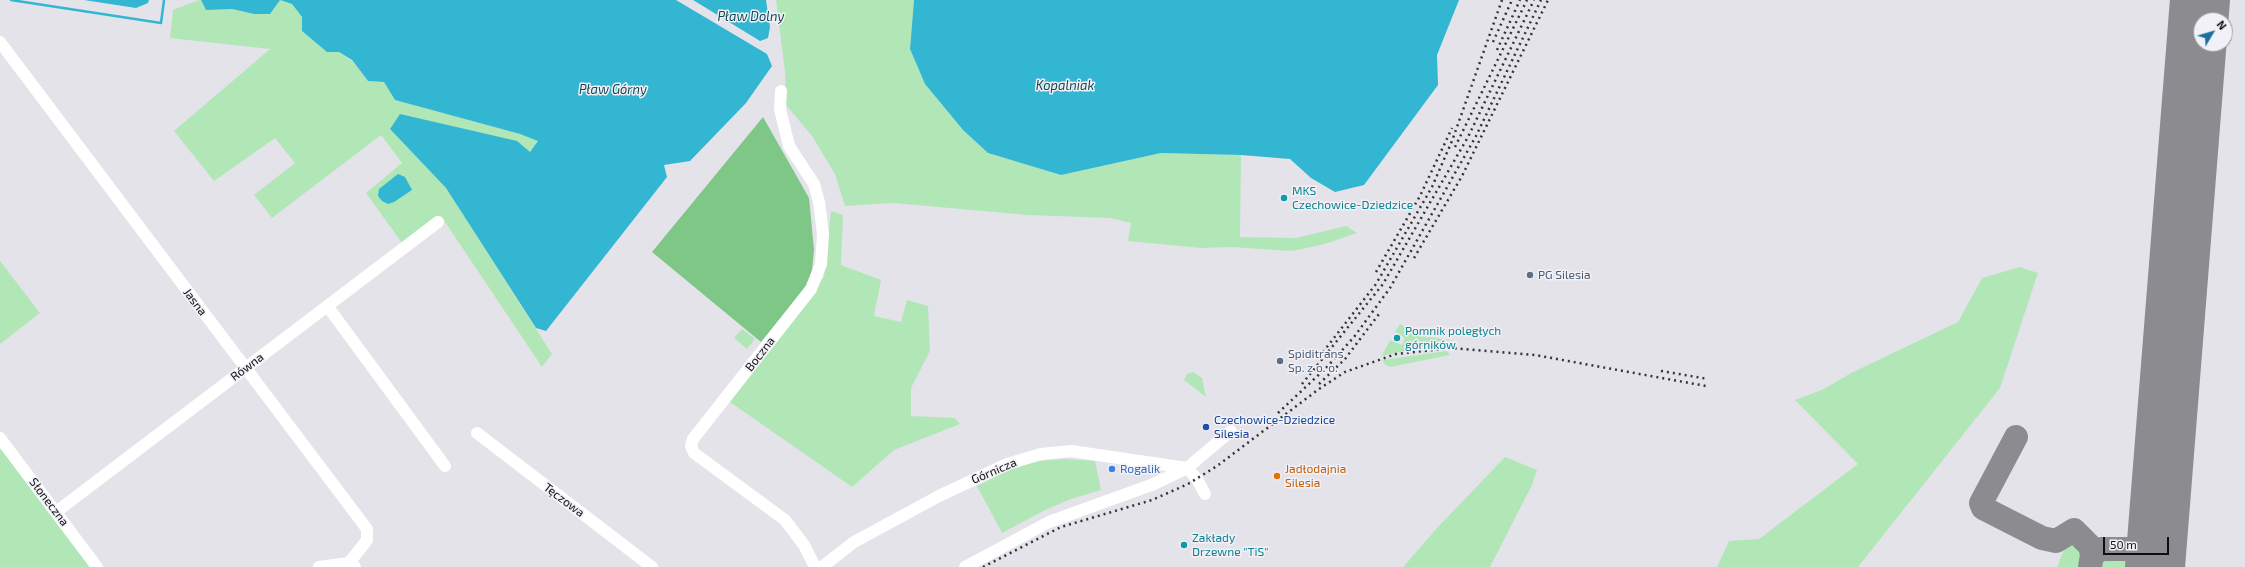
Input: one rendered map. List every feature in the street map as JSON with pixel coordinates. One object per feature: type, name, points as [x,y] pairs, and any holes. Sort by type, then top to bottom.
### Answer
[{"type":"street","name":"Jasna","points":[[0,42],[367,529],[367,540],[352,565]]},
{"type":"street","name":"Boczna","points":[[781,91],[780,109],[789,146],[814,184],[819,202],[823,234],[821,264],[811,289],[692,439],[691,446],[694,453],[785,520],[804,545],[815,567]]},
{"type":"street","name":"Równa","points":[[56,512],[438,222]]},
{"type":"street","points":[[328,306],[444,466]]},
{"type":"street","points":[[965,567],[1049,522],[1154,484],[1187,468],[1231,431]]},
{"type":"street","name":"Tęczowa","points":[[477,433],[652,567]]},
{"type":"street","name":"Słoneczna","points":[[0,438],[97,567]]},
{"type":"street","name":"Górnicza","points":[[822,567],[854,542],[940,496],[1007,464],[1041,454],[1071,451],[1187,468]]},
{"type":"street","points":[[1187,468],[1197,479],[1205,494]]},
{"type":"street","points":[[320,567],[352,565]]},
{"type":"green space","points":[[201,0],[206,10],[232,9],[254,14],[280,0],[292,4],[302,17],[339,52],[352,61],[368,81],[384,82],[395,100],[520,134],[539,141],[530,152],[390,129],[446,188],[552,354],[542,367],[441,216],[402,243],[366,193],[402,163],[381,135],[272,218],[254,195],[295,163],[275,138],[214,181],[174,131],[270,49],[170,38],[173,10]]},
{"type":"green space","points":[[776,0],[914,0],[910,49],[925,84],[963,130],[988,153],[1061,175],[1161,153],[1241,155],[1240,237],[1296,238],[1346,226],[1357,233],[1325,244],[1292,251],[1231,247],[1201,248],[1128,241],[1131,223],[1110,218],[1028,215],[893,203],[845,206],[835,174],[812,136],[786,105],[785,72]]},
{"type":"green space","points":[[763,117],[809,198],[814,250],[811,280],[761,342],[652,252]]},
{"type":"green space","points":[[831,211],[843,215],[841,265],[881,280],[874,316],[901,322],[907,300],[928,306],[930,351],[911,388],[911,416],[955,418],[960,424],[894,450],[852,487],[730,402],[824,277]]},
{"type":"green space","points":[[0,261],[40,313],[0,344]]},
{"type":"green space","points":[[2020,267],[2038,273],[2000,388],[1858,567],[1717,567],[1729,541],[1759,539],[1858,464],[1795,400],[1824,389],[1851,373],[1958,322],[1982,278]]},
{"type":"green space","points":[[1400,324],[1420,336],[1451,340],[1382,356],[1390,340],[1402,345],[1405,338],[1395,332]]},
{"type":"green space","points":[[742,329],[755,339],[747,349],[734,338]]},
{"type":"green space","points":[[1447,351],[1450,355],[1390,367],[1384,364],[1383,360]]},
{"type":"green space","points":[[1193,372],[1202,378],[1206,397],[1184,380],[1187,374]]},
{"type":"green space","points":[[0,447],[91,567],[0,567]]},
{"type":"green space","points":[[1505,457],[1537,470],[1532,485],[1490,567],[1405,567],[1404,566],[1438,527]]},
{"type":"green space","points":[[1066,459],[1095,461],[1101,490],[1071,499],[1045,510],[1002,533],[977,486],[1009,470],[1039,461]]},
{"type":"green space","points":[[2069,537],[2080,541],[2085,550],[2085,567],[2057,567]]},
{"type":"green space","points":[[2099,557],[2129,557],[2128,567],[2094,567]]},
{"type":"water","points":[[84,0],[149,0],[148,3],[136,8]]},
{"type":"water","points":[[201,0],[280,0],[270,14],[254,14],[232,9],[206,10]]},
{"type":"water","name":"Pław Górny","points":[[280,0],[676,0],[767,54],[772,66],[746,103],[690,161],[664,165],[667,177],[546,331],[536,328],[446,188],[390,129],[400,114],[517,141],[530,152],[538,141],[520,134],[395,100],[384,82],[368,81],[352,60],[339,52],[327,52],[302,31],[302,17],[292,4]]},
{"type":"water","name":"Pław Dolny","points":[[693,0],[766,0],[770,27],[768,38],[760,41]]},
{"type":"water","name":"Kopalniak","points":[[914,0],[1459,0],[1437,55],[1438,85],[1364,185],[1335,192],[1311,178],[1290,159],[1241,155],[1161,153],[1061,175],[988,153],[963,130],[925,84],[910,49]]},
{"type":"water","points":[[398,174],[405,177],[412,190],[394,202],[388,204],[382,201],[378,196],[379,189]]},
{"type":"waterway","points":[[11,0],[161,23],[164,0]]},
{"type":"taxiway","points":[[2016,437],[1981,503],[1983,508],[2042,538],[2056,541],[2074,530],[2090,546],[2092,555]]},
{"type":"taxiway","points":[[2090,567],[2092,555],[2101,549],[2156,549]]},
{"type":"runway","points":[[2155,567],[2200,0]]},
{"type":"railway","points":[[1323,352],[1376,284],[1432,187],[1452,141],[1502,0]]},
{"type":"railway","points":[[1493,42],[1512,0]]},
{"type":"railway","points":[[1497,50],[1520,0]]},
{"type":"railway","points":[[1455,147],[1527,0]]},
{"type":"railway","points":[[1302,384],[1383,284],[1468,137],[1534,0]]},
{"type":"railway","points":[[1278,413],[1327,367],[1354,337],[1390,288],[1476,136],[1541,0]]},
{"type":"railway","points":[[1414,258],[1462,176],[1548,0]]},
{"type":"railway","points":[[1376,272],[1420,196],[1452,128]]},
{"type":"railway","points":[[1319,384],[1345,359],[1379,314]]},
{"type":"railway","points":[[983,567],[1061,527],[1152,500],[1188,484],[1217,466],[1319,389],[1345,372],[1396,354],[1452,348],[1535,355],[1706,386]]},
{"type":"railway","points":[[1661,371],[1708,379]]},
{"type":"place","name":"MKS Czechowice-Dziedzice","points":[[1284,198]]},
{"type":"place","name":"PG Silesia","points":[[1530,275]]},
{"type":"place","name":"Pomnik poległych górników","points":[[1397,338]]},
{"type":"place","name":"Spiditrans Sp. z o. o.","points":[[1280,361]]},
{"type":"place","name":"Czechowice-Dziedzice Silesia","points":[[1206,427]]},
{"type":"place","name":"Rogalik","points":[[1112,469]]},
{"type":"place","name":"Jadłodajnia Silesia","points":[[1277,476]]},
{"type":"place","name":"Zakłady Drzewne \"TiS\"","points":[[1184,545]]}]
